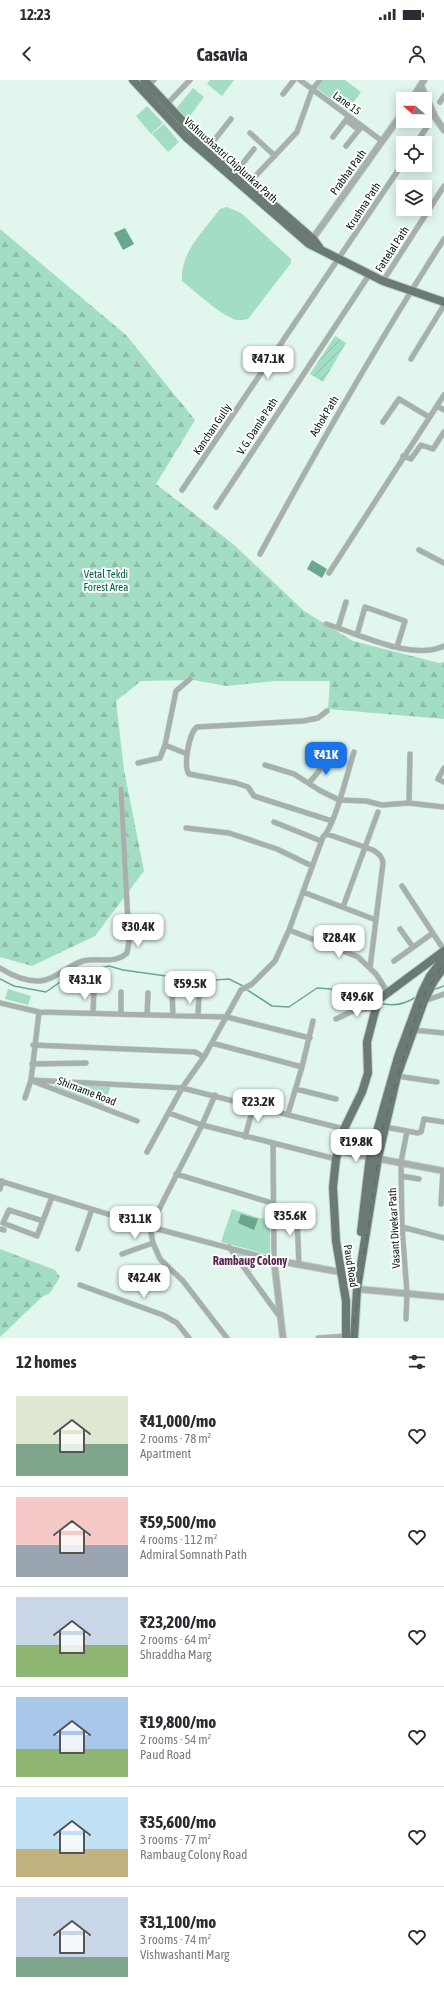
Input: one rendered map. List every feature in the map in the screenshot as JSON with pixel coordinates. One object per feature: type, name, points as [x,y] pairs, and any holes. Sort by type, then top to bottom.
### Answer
[{"type":"main road","name":"Vishnushastri Chiplunkar Path","points":[[133,80],[187,138],[310,241],[339,260],[383,282],[444,302]]},
{"type":"main road","name":"Vishnushastri Chiplunkar Path","points":[[149,82],[167,104],[208,148],[249,183],[310,241]]},
{"type":"main road","points":[[376,1004],[387,992],[444,951]]},
{"type":"main road","points":[[422,967],[432,981],[444,958]]},
{"type":"main road","name":"Paud Road","points":[[349,1337],[374,1157],[385,1127],[397,1076],[423,998],[432,981],[444,966]]},
{"type":"main road","points":[[374,1157],[398,1057],[423,998]]},
{"type":"main road","name":"Paud Road","points":[[349,1337],[344,1291],[340,1272],[333,1187],[337,1155],[344,1129],[362,1092],[368,1073],[367,1042],[376,1004]]},
{"type":"main road","points":[[344,1291],[355,1289]]},
{"type":"street","points":[[167,104],[190,80]]},
{"type":"street","points":[[283,94],[294,80]]},
{"type":"street","name":"Lane 15","points":[[300,80],[360,128],[382,141]]},
{"type":"street","points":[[249,183],[297,132],[312,90],[320,80]]},
{"type":"street","points":[[417,92],[423,83]]},
{"type":"street","points":[[423,83],[435,117],[444,130]]},
{"type":"street","points":[[440,102],[444,96]]},
{"type":"street","points":[[333,137],[347,118]]},
{"type":"street","points":[[208,148],[231,120]]},
{"type":"street","name":"Prabhat Path","points":[[310,241],[396,122]]},
{"type":"street","points":[[346,146],[360,128]]},
{"type":"street","points":[[250,133],[275,156]]},
{"type":"street","points":[[236,172],[254,149]]},
{"type":"street","name":"Krushna Path","points":[[339,260],[397,172]]},
{"type":"street","name":"Fattelal Path","points":[[383,282],[444,186]]},
{"type":"street","name":"Ashok Path","points":[[260,554],[318,446],[410,292],[444,239]]},
{"type":"street","name":"Kanchan Gully","points":[[182,490],[339,260]]},
{"type":"street","name":"V. G. Damle Path","points":[[216,507],[369,275]]},
{"type":"street","points":[[411,359],[444,305]]},
{"type":"street","points":[[329,573],[403,456],[444,395]]},
{"type":"street","points":[[383,422],[399,399],[429,417]]},
{"type":"street","points":[[437,406],[444,410]]},
{"type":"street","points":[[403,456],[411,459],[421,445],[433,449],[444,432]]},
{"type":"street","points":[[419,550],[444,563]]},
{"type":"street","points":[[338,628],[346,602]]},
{"type":"street","points":[[357,635],[365,607],[405,621],[397,647]]},
{"type":"street","points":[[326,624],[410,651],[435,650],[444,646]]},
{"type":"street","points":[[138,763],[160,758],[165,746],[176,691],[190,679]]},
{"type":"street","points":[[327,712],[318,718],[303,721],[198,726],[193,730],[187,754],[187,771],[189,774],[236,783],[248,787],[254,796],[332,820]]},
{"type":"street","points":[[165,746],[187,754]]},
{"type":"street","points":[[147,1152],[182,1088],[204,1057],[241,990],[252,984],[276,961],[289,930],[321,841],[332,820],[354,752]]},
{"type":"street","points":[[409,803],[410,754]]},
{"type":"street","points":[[309,783],[318,771],[322,759]]},
{"type":"street","points":[[265,765],[294,774],[339,800],[366,801],[382,805],[409,803],[444,807]]},
{"type":"street","points":[[444,768],[438,779],[444,782]]},
{"type":"street","points":[[0,968],[9,974],[24,979],[39,981],[84,960],[112,960],[122,957],[127,953],[130,942],[121,789]]},
{"type":"street","points":[[343,907],[378,812]]},
{"type":"street","points":[[274,822],[321,841]]},
{"type":"street","points":[[186,828],[229,833],[278,849],[312,866]]},
{"type":"street","points":[[326,834],[380,854],[383,863],[370,968]]},
{"type":"street","points":[[402,886],[444,951]]},
{"type":"street","points":[[303,892],[376,920]]},
{"type":"street","points":[[400,929],[413,947]]},
{"type":"street","points":[[289,930],[358,957],[376,974],[387,992]]},
{"type":"street","points":[[394,960],[433,933]]},
{"type":"street","points":[[93,1013],[94,990]]},
{"type":"street","points":[[120,1014],[121,992]]},
{"type":"street","points":[[172,992],[173,1016]]},
{"type":"street","points":[[147,1015],[148,993]]},
{"type":"street","points":[[198,1016],[199,994]]},
{"type":"street","points":[[423,998],[444,994]]},
{"type":"street","points":[[0,1003],[39,1012],[227,1017],[310,1038]]},
{"type":"street","points":[[336,1019],[355,1010],[376,1004]]},
{"type":"street","points":[[26,1098],[30,1080],[33,1045],[39,1012]]},
{"type":"street","points":[[288,1114],[310,1038],[313,1021]]},
{"type":"street","points":[[413,1030],[444,1034]]},
{"type":"street","points":[[212,1043],[302,1067]]},
{"type":"street","points":[[33,1045],[195,1052],[204,1057]]},
{"type":"street","points":[[32,1064],[86,1063]]},
{"type":"street","points":[[397,1076],[437,1082]]},
{"type":"street","points":[[30,1080],[182,1088],[215,1095],[344,1129]]},
{"type":"street","name":"Shirname Road","points":[[30,1080],[137,1121]]},
{"type":"street","points":[[296,1089],[336,1099]]},
{"type":"street","points":[[215,1095],[202,1125],[150,1227],[153,1243],[160,1259],[183,1281],[227,1338]]},
{"type":"street","points":[[245,1137],[254,1105]]},
{"type":"street","points":[[169,1113],[202,1125],[273,1144],[337,1155],[374,1157],[444,1171],[440,1204]]},
{"type":"street","points":[[385,1127],[420,1133],[424,1119],[444,1122]]},
{"type":"street","name":"Vasant Divekar Path","points":[[406,1319],[407,1292],[402,1228],[401,1162],[407,1131]]},
{"type":"street","points":[[273,1144],[272,1203],[274,1260],[283,1338]]},
{"type":"street","points":[[176,1174],[272,1203]]},
{"type":"street","points":[[401,1176],[419,1179]]},
{"type":"street","points":[[0,1189],[1,1181],[150,1227],[274,1260],[340,1272]]},
{"type":"street","points":[[44,1221],[9,1210],[3,1223],[36,1236],[38,1235],[44,1221],[52,1197]]},
{"type":"street","points":[[78,1249],[92,1209]]},
{"type":"street","points":[[273,1218],[298,1217],[299,1265]]},
{"type":"street","points":[[402,1228],[444,1238]]},
{"type":"street","points":[[122,1254],[153,1243]]},
{"type":"street","points":[[229,1247],[280,1317]]},
{"type":"street","points":[[80,1285],[163,1315],[178,1323],[189,1338]]},
{"type":"street","points":[[355,1289],[407,1292],[444,1297]]},
{"type":"street","points":[[318,1338],[349,1337]]},
{"type":"green space","points":[[210,80],[234,80],[222,96],[207,84]]},
{"type":"green space","points":[[323,80],[345,80],[361,92],[347,111],[317,88]]},
{"type":"green space","points":[[193,88],[204,97],[187,120],[175,110]]},
{"type":"green space","points":[[147,106],[163,123],[151,134],[136,116]]},
{"type":"green space","points":[[164,124],[179,142],[168,152],[152,134]]},
{"type":"green space","points":[[227,207],[241,213],[291,259],[291,263],[248,319],[244,320],[235,320],[227,316],[213,307],[182,281],[182,270],[194,242],[220,209]]},
{"type":"green space","name":"Vetal Tekdi Forest Area","points":[[0,229],[126,335],[195,420],[156,484],[233,544],[304,611],[353,641],[439,663],[444,662],[444,719],[328,709],[330,681],[275,681],[226,686],[194,680],[141,681],[116,701],[124,770],[144,871],[95,936],[32,966],[0,957]]},
{"type":"green space","points":[[335,336],[346,343],[323,382],[310,374]]},
{"type":"green space","points":[[8,989],[31,996],[28,1005],[5,999]]},
{"type":"green space","points":[[56,1083],[111,1086],[103,1106],[55,1088]]},
{"type":"green space","points":[[232,1209],[259,1218],[270,1219],[270,1255],[221,1242]]},
{"type":"green space","points":[[0,1249],[55,1270],[60,1277],[50,1293],[42,1297],[0,1337]]},
{"type":"green space","points":[[233,1250],[259,1258],[250,1274]]},
{"type":"shaded area","points":[[125,228],[134,244],[123,250],[114,233]]},
{"type":"shaded area","points":[[312,560],[327,569],[322,578],[307,569]]},
{"type":"shaded area","points":[[241,1214],[258,1219],[254,1230],[238,1223]]},
{"type":"waterway","points":[[0,979],[14,986],[46,992],[70,975],[109,966],[123,970],[202,981],[229,979],[243,986]]},
{"type":"waterway","points":[[433,990],[444,986]]},
{"type":"waterway","points":[[246,989],[272,1006],[289,1007],[317,988],[331,989],[340,994],[375,1002]]},
{"type":"waterway","points":[[380,1003],[390,1005],[399,1004],[416,997]]},
{"type":"railway","points":[[352,1338],[382,1132],[422,999],[444,963]]},
{"type":"district","name":"Rambaug Colony","points":[[250,1261]]}]
